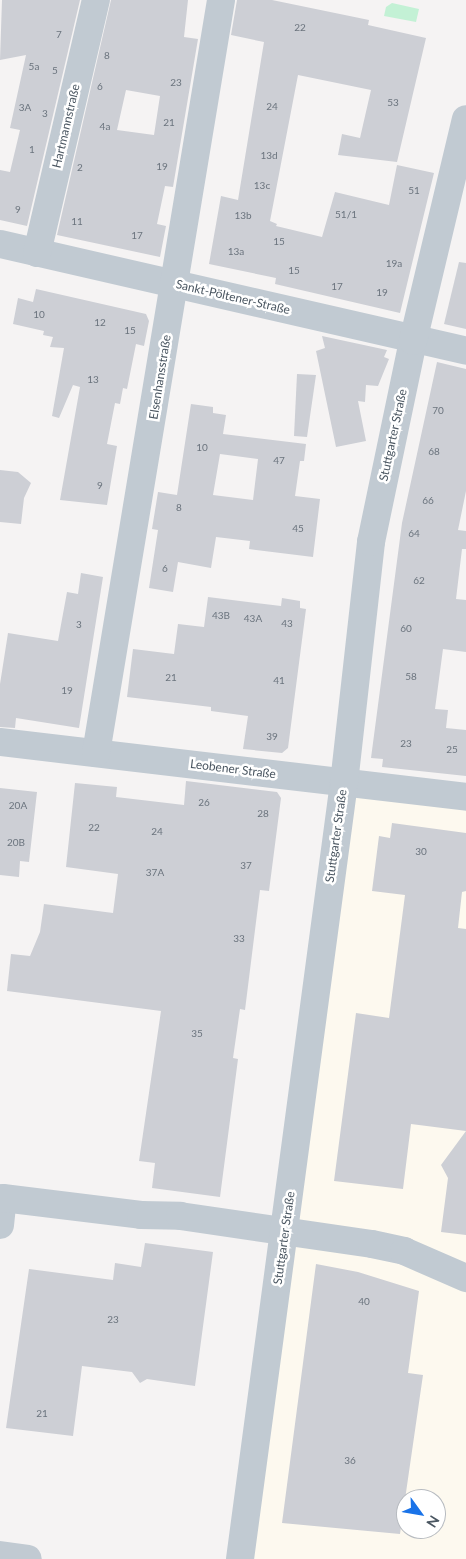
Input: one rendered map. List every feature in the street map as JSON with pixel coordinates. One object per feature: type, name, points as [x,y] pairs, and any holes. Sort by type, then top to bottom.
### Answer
[{"type":"street","name":"Hartmannstraße","points":[[38,253],[96,0]]},
{"type":"street","name":"Elsenhansstraße","points":[[96,754],[176,283],[221,0]]},
{"type":"street","name":"Stuttgarter Straße","points":[[240,1559],[344,783],[371,542],[412,340],[466,119]]},
{"type":"street","name":"Sankt-Pöltener-Straße","points":[[0,244],[176,283],[466,352]]},
{"type":"street","name":"Leobener Straße","points":[[0,742],[466,797]]},
{"type":"street","points":[[0,1225],[3,1198],[285,1229],[404,1251],[466,1278]]},
{"type":"street","points":[[0,1555],[28,1559]]},
{"type":"shaded area","points":[[330,793],[466,809],[466,1559],[231,1559]]},
{"type":"green space","points":[[392,3],[419,9],[416,22],[384,16],[386,7]]},
{"type":"building","points":[[2,0],[80,0],[27,226],[0,220],[0,170],[10,172],[20,130],[10,128],[26,55],[0,60]]},
{"type":"building","points":[[111,0],[188,0],[184,37],[198,39],[173,187],[165,186],[157,224],[166,226],[160,257],[57,235]],"holes":[[[126,90],[160,96],[154,135],[117,130]]]},
{"type":"building","points":[[237,0],[272,0],[369,20],[368,25],[426,38],[397,162],[338,155],[342,134],[360,138],[371,90],[298,75],[270,221],[277,224],[276,226],[322,237],[335,192],[389,205],[397,165],[434,173],[400,313],[275,284],[276,278],[209,264],[221,196],[238,200],[264,42],[231,35]]},
{"type":"building","points":[[459,262],[466,263],[466,329],[444,324]]},
{"type":"building","points":[[36,289],[146,314],[149,321],[144,346],[136,344],[127,389],[123,388],[120,404],[115,403],[107,444],[117,446],[107,505],[60,500],[80,387],[73,385],[59,418],[52,416],[64,348],[50,347],[53,337],[43,335],[44,331],[13,324],[18,298],[33,302]]},
{"type":"building","points":[[322,336],[387,350],[384,357],[389,359],[378,386],[366,385],[365,402],[358,401],[366,441],[336,447],[316,351],[325,348]]},
{"type":"building","points":[[437,362],[466,369],[466,491],[458,530],[466,531],[466,549],[462,549],[456,599],[466,600],[466,652],[443,649],[435,709],[448,710],[446,728],[466,730],[466,776],[382,767],[383,759],[371,758],[402,523]]},
{"type":"building","points":[[297,374],[316,375],[307,437],[294,436]]},
{"type":"building","points":[[191,404],[213,407],[213,413],[226,415],[223,434],[306,444],[304,461],[300,461],[295,496],[320,499],[313,557],[249,549],[250,541],[216,537],[211,568],[178,562],[173,592],[149,588],[158,530],[152,529],[158,492],[177,495]],"holes":[[[220,454],[258,459],[253,500],[213,495]]]},
{"type":"building","points":[[0,470],[18,472],[31,483],[24,498],[21,524],[0,522]]},
{"type":"building","points":[[81,573],[103,577],[79,728],[16,718],[15,728],[0,727],[0,684],[8,633],[58,641],[67,592],[78,594]]},
{"type":"building","points":[[208,597],[281,606],[282,598],[300,601],[300,608],[306,609],[288,748],[282,753],[243,749],[248,716],[211,711],[211,707],[127,697],[133,649],[174,654],[178,624],[204,627]]},
{"type":"building","points":[[186,781],[277,792],[281,798],[269,891],[260,890],[245,1010],[240,1009],[233,1058],[238,1059],[220,1197],[152,1188],[155,1163],[139,1161],[161,1011],[7,991],[11,954],[30,956],[40,932],[44,904],[113,913],[118,874],[66,867],[75,783],[117,787],[116,797],[184,805]]},
{"type":"building","points":[[0,788],[37,792],[29,862],[20,861],[19,877],[0,875]]},
{"type":"building","points":[[392,823],[466,833],[466,891],[462,892],[458,928],[466,929],[466,1131],[411,1124],[403,1189],[334,1181],[356,1013],[389,1018],[405,895],[372,891],[379,836],[390,838]]},
{"type":"building","points":[[466,1131],[466,1235],[441,1232],[448,1178],[441,1165]]},
{"type":"building","points":[[145,1243],[213,1252],[195,1386],[147,1379],[140,1383],[132,1372],[82,1366],[73,1436],[6,1428],[29,1269],[113,1280],[115,1263],[141,1267]]},
{"type":"building","points":[[316,1264],[358,1272],[419,1291],[408,1373],[423,1375],[407,1489],[396,1489],[396,1534],[282,1523]]}]
